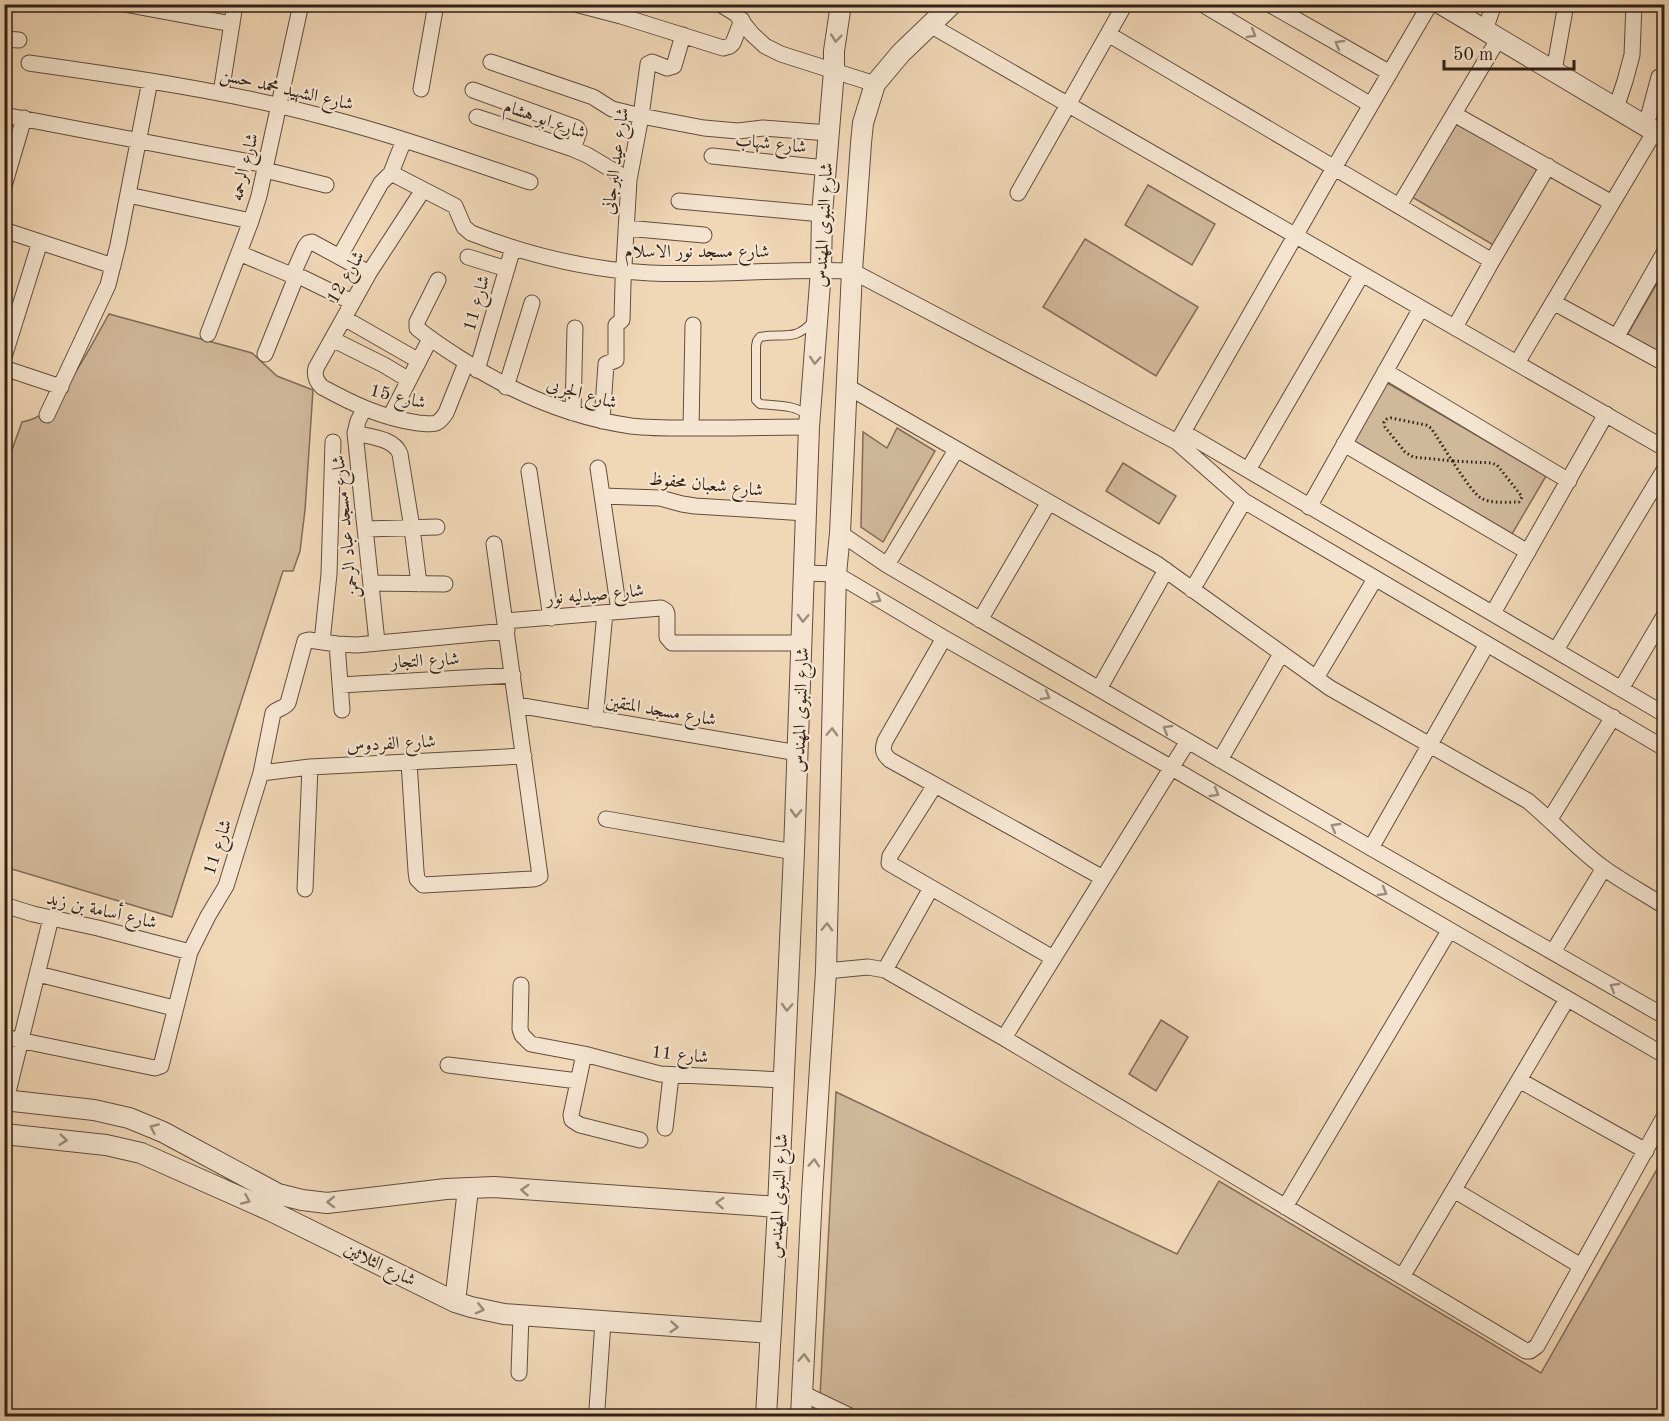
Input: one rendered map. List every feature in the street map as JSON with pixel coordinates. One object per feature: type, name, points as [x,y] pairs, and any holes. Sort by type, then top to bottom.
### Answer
[{"type":"street","points":[[124,4],[232,24]]},
{"type":"street","points":[[221,93],[235,4]]},
{"type":"street","name":"شارع الرحمه","points":[[208,334],[251,221],[265,168],[300,4]]},
{"type":"street","points":[[422,89],[436,4]]},
{"type":"street","points":[[575,4],[623,10],[683,35],[723,48],[733,43],[742,20]]},
{"type":"street","points":[[720,4],[742,20],[765,46],[781,54],[875,84],[901,53],[952,4]]},
{"type":"street","name":"شارع النبوى المهندس","points":[[766,1416],[784,1080],[810,422],[821,270],[822,214],[836,30],[841,4]]},
{"type":"street","points":[[1018,193],[1125,4]]},
{"type":"street","points":[[1202,4],[1371,105]]},
{"type":"street","points":[[1269,4],[1389,73]]},
{"type":"street","points":[[1180,437],[1430,4]]},
{"type":"street","points":[[1441,4],[1466,11],[1492,34],[1655,131]]},
{"type":"street","points":[[1399,206],[1454,114],[1492,34],[1494,4]]},
{"type":"street","points":[[1554,71],[1566,4]]},
{"type":"street","points":[[1616,108],[1632,55],[1634,4]]},
{"type":"street","points":[[930,25],[1665,448]]},
{"type":"street","points":[[1108,34],[1492,261]]},
{"type":"street","name":"شارع عيد البرجانى","points":[[602,421],[606,364],[616,360],[616,324],[622,320],[629,180],[648,64],[652,63],[667,68],[674,66],[683,35]]},
{"type":"street","points":[[491,62],[593,97],[612,109],[641,116],[704,128],[738,131],[763,128],[829,134]]},
{"type":"street","name":"شارع الشهيد محمد حسن","points":[[29,63],[150,81],[278,105],[404,140],[530,182]]},
{"type":"street","points":[[1517,363],[1655,131],[1659,77],[1665,75]]},
{"type":"street","points":[[47,415],[108,285],[150,81]]},
{"type":"street","name":"شارع النبوى المهندس","points":[[801,1416],[826,971],[836,574],[848,387],[852,271],[861,143],[868,103],[875,84]]},
{"type":"street","points":[[472,90],[577,128],[579,132],[573,149]]},
{"type":"street","points":[[1454,114],[1612,203]]},
{"type":"street","points":[[4,115],[139,140],[265,168],[326,185]]},
{"type":"street","name":"شارع ابو هشام","points":[[477,117],[573,149],[629,180]]},
{"type":"street","points":[[4,186],[24,118]]},
{"type":"street","points":[[340,256],[381,183],[391,173],[404,140]]},
{"type":"street","name":"شارع شهاب","points":[[712,156],[826,168]]},
{"type":"street","points":[[1455,327],[1548,166]]},
{"type":"street","name":"شارع مسجد نور الاسلام","points":[[391,173],[455,206],[464,227],[471,233],[526,253],[624,271],[673,274],[852,271]]},
{"type":"street","name":"شارع 12","points":[[322,387],[317,382],[316,368],[369,273],[423,190]]},
{"type":"street","points":[[128,195],[251,221]]},
{"type":"street","points":[[679,201],[822,214]]},
{"type":"street","points":[[626,228],[704,235]]},
{"type":"street","points":[[4,230],[113,266]]},
{"type":"street","points":[[4,357],[40,242]]},
{"type":"street","points":[[265,354],[308,243],[312,242],[369,273]]},
{"type":"street","name":"شارع 11","points":[[471,366],[513,248]]},
{"type":"street","points":[[239,253],[303,278],[352,303]]},
{"type":"street","points":[[1617,336],[1665,253]]},
{"type":"street","points":[[468,257],[507,269]]},
{"type":"street","points":[[852,271],[1248,470],[1665,714]]},
{"type":"street","points":[[1248,470],[1362,274]]},
{"type":"street","points":[[390,417],[430,339],[416,325],[438,280]]},
{"type":"street","points":[[1553,302],[1665,363]]},
{"type":"street","points":[[506,387],[532,303]]},
{"type":"street","points":[[1310,507],[1421,308]]},
{"type":"street","points":[[344,318],[419,361]]},
{"type":"street","points":[[692,428],[693,325]]},
{"type":"street","points":[[573,413],[575,328]]},
{"type":"street","points":[[332,339],[409,380]]},
{"type":"street","name":"شارع الجربى","points":[[430,339],[506,387],[539,402],[602,421],[642,426],[692,428],[810,422]]},
{"type":"street","name":"شارع 15","points":[[322,387],[364,409],[404,421],[430,424],[442,419],[471,366]]},
{"type":"street","points":[[4,368],[61,387]]},
{"type":"street","points":[[1385,371],[1569,481]]},
{"type":"street","points":[[848,387],[1166,570],[1281,654],[1345,697],[1528,801],[1604,868],[1664,904]]},
{"type":"street","name":"شارع مسجد عباد الرحمن","points":[[364,409],[355,434],[377,642]]},
{"type":"street","points":[[1493,613],[1606,414]]},
{"type":"street","points":[[355,434],[389,442],[398,449],[419,584]]},
{"type":"street","points":[[1180,437],[1244,501],[1665,748]]},
{"type":"street","points":[[333,442],[329,574],[318,642],[340,685],[342,710]]},
{"type":"street","points":[[1344,444],[1528,552]]},
{"type":"street","points":[[887,566],[956,450]]},
{"type":"street","points":[[595,719],[612,612],[598,468]]},
{"type":"street","points":[[1556,650],[1665,470]]},
{"type":"street","points":[[529,471],[551,618]]},
{"type":"street","name":"شارع شعبان محفوظ","points":[[602,496],[660,498],[695,506],[807,513]]},
{"type":"street","points":[[1192,590],[1244,501]]},
{"type":"street","points":[[980,620],[1049,502]]},
{"type":"street","points":[[365,529],[437,528]]},
{"type":"street","points":[[840,533],[887,566],[1665,1016]]},
{"type":"street","points":[[409,762],[417,879],[423,885],[533,879],[540,876],[494,544]]},
{"type":"street","points":[[1099,689],[1166,570]]},
{"type":"street","points":[[804,573],[836,574],[1665,1055]]},
{"type":"street","points":[[1316,678],[1375,579]]},
{"type":"street","points":[[371,583],[445,584]]},
{"type":"street","name":"شارع صيدليه نور","points":[[506,626],[551,618],[663,609],[667,614],[667,637],[672,643],[802,643]]},
{"type":"street","points":[[318,642],[357,645],[506,626]]},
{"type":"street","points":[[1621,689],[1662,626]]},
{"type":"street","points":[[944,638],[885,741],[883,748],[885,755],[890,760],[1103,878]]},
{"type":"street","name":"شارع 11","points":[[22,1040],[154,1068],[162,1064],[174,1008],[190,952],[226,886],[261,773],[273,713],[288,703],[318,642]]},
{"type":"street","points":[[1371,848],[1487,644]]},
{"type":"street","points":[[1220,760],[1281,654]]},
{"type":"street","name":"شارع التجار","points":[[340,685],[513,675]]},
{"type":"street","name":"شارع مسجد المتقين","points":[[517,705],[798,753]]},
{"type":"street","points":[[1550,819],[1613,717]]},
{"type":"street","points":[[1004,1038],[1188,741]]},
{"type":"street","name":"شارع الفردوس","points":[[261,773],[310,767],[524,756]]},
{"type":"street","points":[[305,888],[310,767]]},
{"type":"street","points":[[936,785],[889,860],[892,866],[1053,958]]},
{"type":"street","points":[[606,819],[794,852]]},
{"type":"street","points":[[1553,952],[1604,868]]},
{"type":"street","points":[[885,970],[931,888]]},
{"type":"street","name":"شارع أسامة بن زيد","points":[[4,905],[190,952]]},
{"type":"street","points":[[5,1100],[51,918]]},
{"type":"street","points":[[1285,1207],[1449,931]]},
{"type":"street","points":[[826,971],[868,967],[885,970],[1004,1038],[1526,1351],[1537,1346],[1665,1117]]},
{"type":"street","points":[[38,974],[174,1008]]},
{"type":"street","name":"شارع 11","points":[[521,985],[520,1029],[526,1041],[538,1046],[584,1054],[671,1076],[784,1080]]},
{"type":"street","points":[[1402,1277],[1567,999]]},
{"type":"street","points":[[4,1037],[22,1040]]},
{"type":"street","points":[[584,1054],[572,1120],[575,1123],[640,1140]]},
{"type":"street","points":[[448,1065],[578,1081]]},
{"type":"street","points":[[664,1128],[671,1076]]},
{"type":"street","points":[[1519,1080],[1646,1151]]},
{"type":"street","name":"شارع الثلاثين","points":[[5,1100],[94,1110],[129,1118],[162,1132],[275,1202],[455,1302],[487,1311],[521,1315],[771,1334]]},
{"type":"street","name":"شارع الثلاثين","points":[[4,1134],[123,1148],[275,1202],[302,1200],[327,1203],[446,1189],[494,1187],[778,1200],[812,1194]]},
{"type":"street","points":[[455,1302],[468,1189]]},
{"type":"street","points":[[1454,1190],[1581,1266]]},
{"type":"street","points":[[519,1373],[521,1315]]},
{"type":"street","points":[[597,1409],[603,1322]]},
{"type":"street","points":[[802,1393],[850,1416]]},
{"type":"lane","points":[[810,422],[795,407],[760,404],[756,400],[756,346],[760,337],[791,336],[802,331],[818,315]]},
{"type":"path","points":[[1453,461],[1417,459],[1409,455],[1384,427],[1384,422],[1391,418],[1431,428],[1453,461],[1475,494],[1480,498],[1493,502],[1522,500],[1520,494],[1497,465],[1453,461]]},
{"type":"shaded area","points":[[1452,116],[1540,167],[1495,246],[1407,194]]},
{"type":"shaded area","points":[[1148,185],[1215,224],[1192,265],[1125,225]]},
{"type":"shaded area","points":[[1085,239],[1198,307],[1156,376],[1043,307]]},
{"type":"shaded area","points":[[1664,271],[1664,357],[1627,335]]},
{"type":"shaded area","points":[[109,314],[252,353],[277,376],[313,390],[300,551],[293,571],[283,571],[172,917],[5,867],[4,472],[22,422],[35,418],[45,411],[66,387]]},
{"type":"shaded area","points":[[1384,381],[1546,476],[1512,534],[1351,439]]},
{"type":"shaded area","points":[[897,428],[935,451],[883,542],[861,527],[863,432],[887,448]]},
{"type":"shaded area","points":[[1123,463],[1176,496],[1159,524],[1106,491]]},
{"type":"shaded area","points":[[1161,1020],[1188,1037],[1156,1091],[1129,1074]]},
{"type":"shaded area","points":[[836,1092],[1177,1254],[1219,1181],[1541,1373],[1664,1157],[1664,1416],[819,1416]]}]
